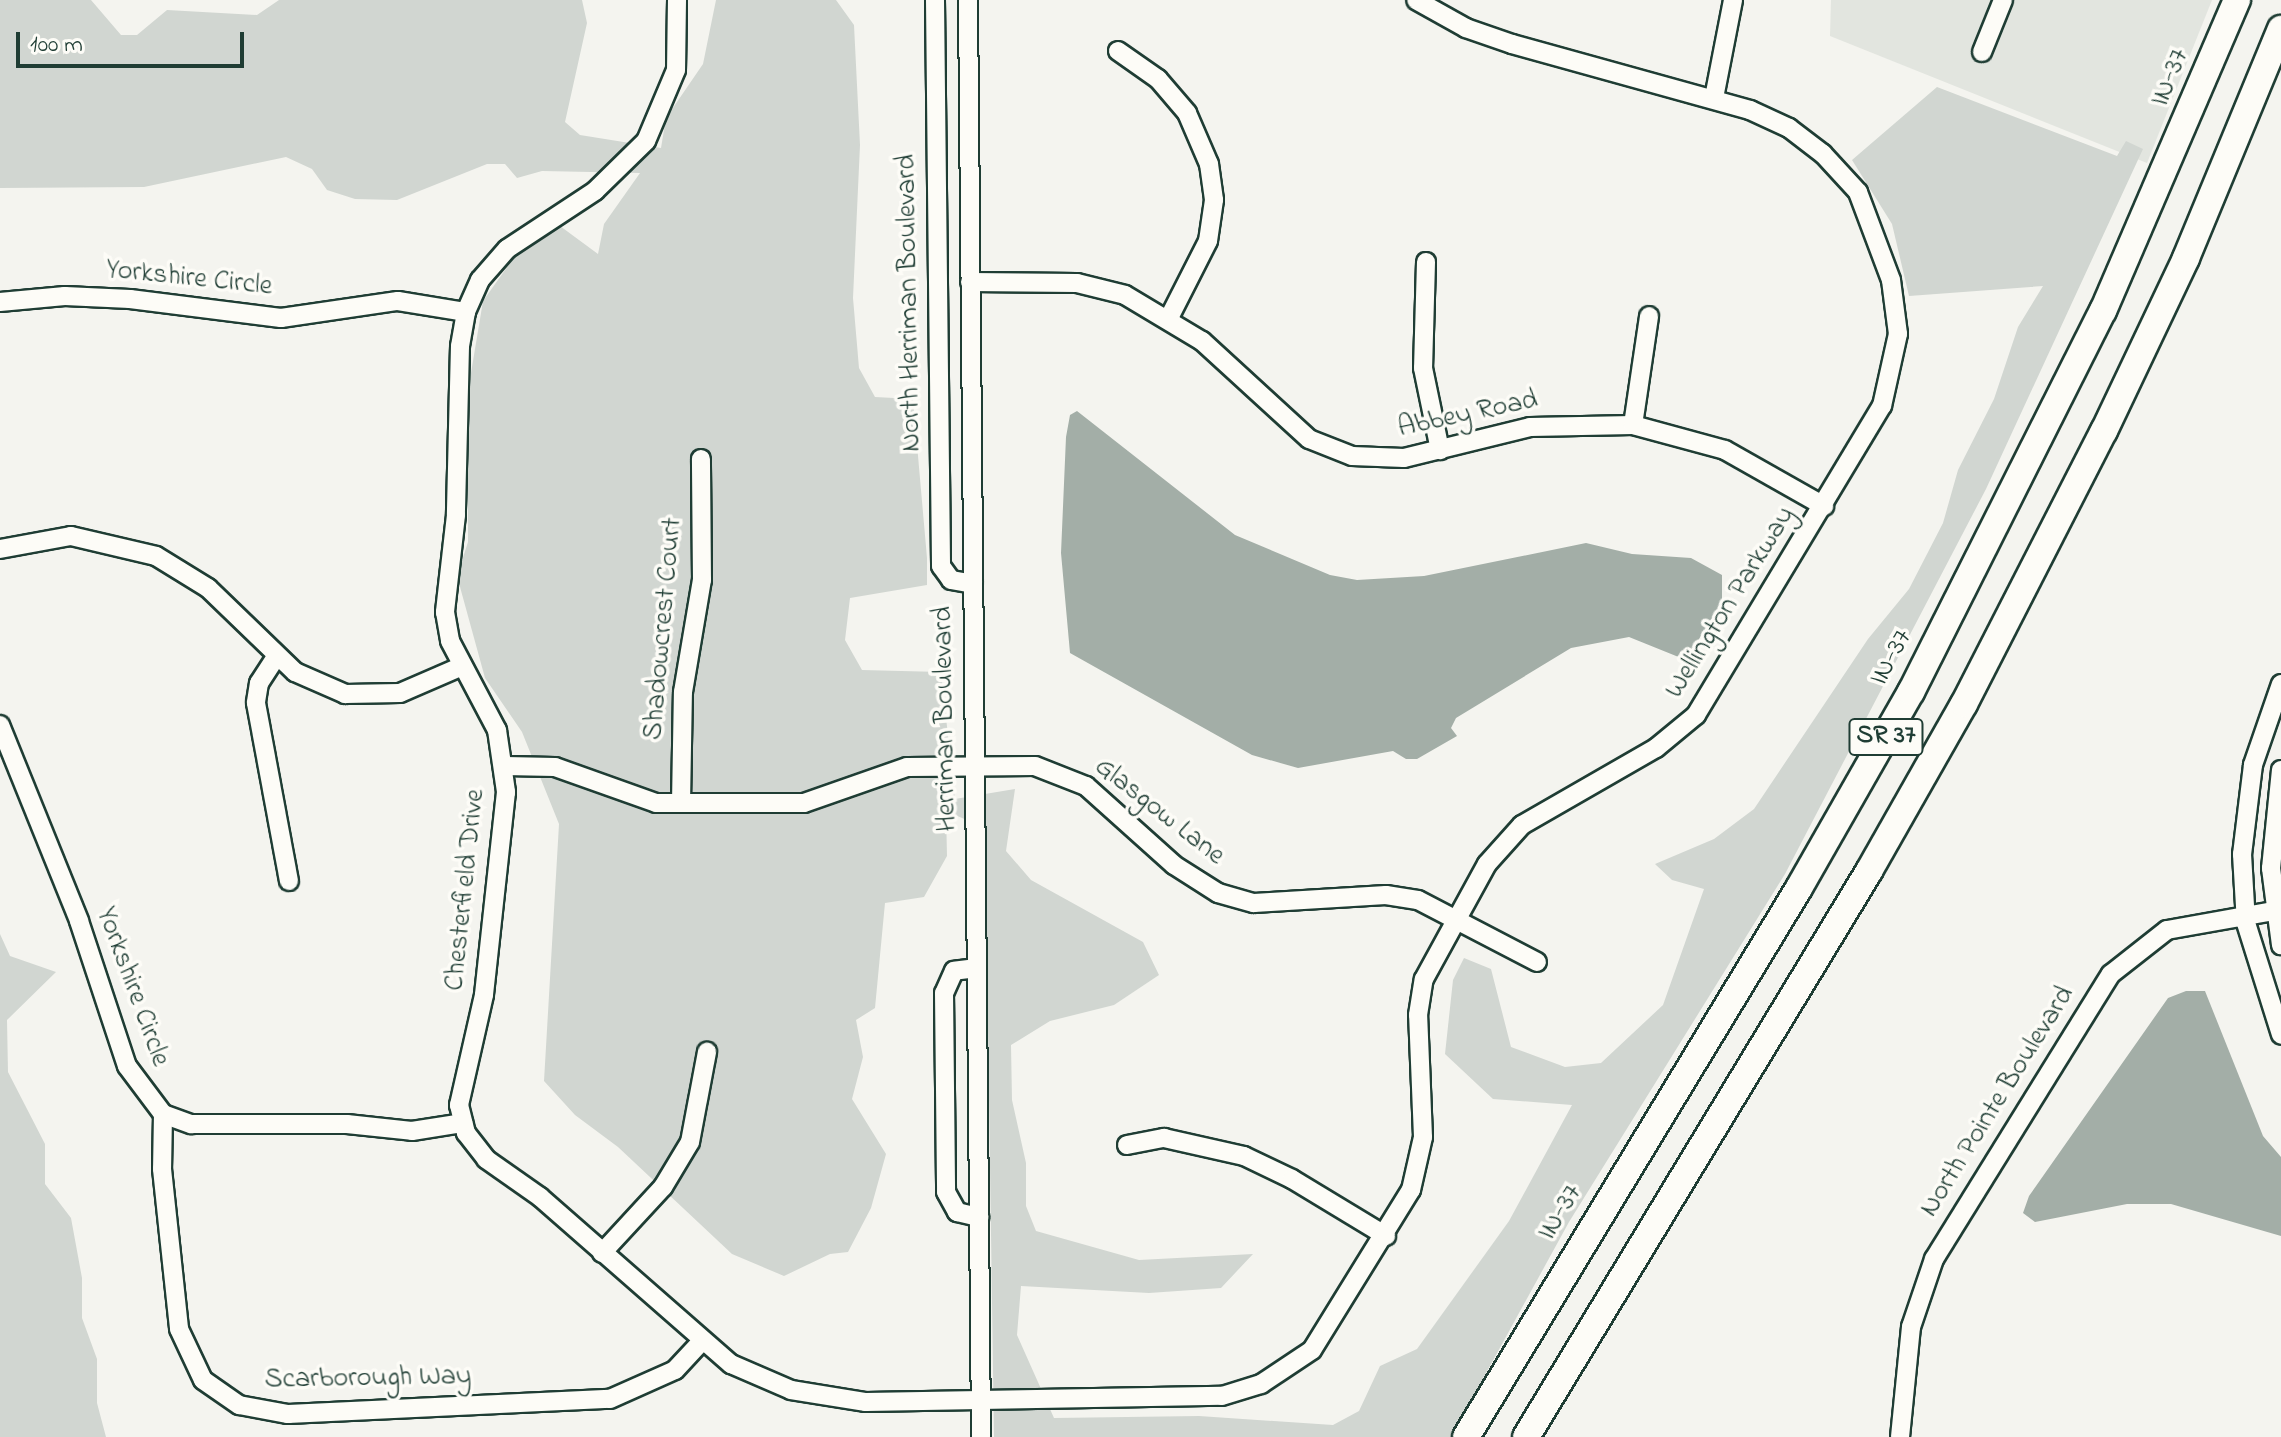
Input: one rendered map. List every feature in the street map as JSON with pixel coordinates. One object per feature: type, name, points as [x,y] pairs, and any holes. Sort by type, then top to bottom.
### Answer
[{"type":"highway","name":"IN-37","points":[[1466,1437],[1799,888],[1911,692],[2103,311],[2237,0]]},
{"type":"highway","name":"SR 37","points":[[1526,1437],[1930,764],[2097,445],[2218,182],[2281,29]]},
{"type":"highway","points":[[2218,182],[2247,143],[2281,62]]},
{"type":"street","name":"Chesterfield Drive","points":[[677,0],[676,70],[646,141],[595,191],[507,249],[480,280],[466,312],[460,358],[456,515],[445,597],[450,641],[489,710],[505,766],[484,995],[461,1082],[463,1123],[486,1159],[540,1197],[701,1342],[756,1378],[820,1398],[981,1399]]},
{"type":"street","name":"North Herriman Boulevard","points":[[935,0],[941,566],[951,580],[973,584]]},
{"type":"street","name":"Herriman Boulevard","points":[[968,0],[981,1437]]},
{"type":"street","name":"Wellington Parkway","points":[[981,1399],[1206,1397],[1261,1384],[1312,1350],[1386,1236],[1411,1190],[1422,1151],[1420,998],[1430,963],[1487,864],[1522,825],[1656,748],[1696,715],[1869,432],[1890,384],[1898,317],[1884,253],[1858,192],[1823,154],[1789,128],[1714,98],[1512,44],[1466,28],[1416,0]]},
{"type":"street","points":[[1714,98],[1733,0]]},
{"type":"street","points":[[1982,52],[2003,0]]},
{"type":"street","points":[[1118,51],[1158,79],[1187,113],[1211,174],[1208,241],[1169,318]]},
{"type":"street","points":[[1426,262],[1423,368],[1440,450]]},
{"type":"street","name":"Abbey Road","points":[[970,282],[1077,283],[1125,295],[1169,318],[1202,341],[1283,419],[1324,446],[1383,460],[1440,450],[1530,427],[1633,425],[1725,450],[1824,506]]},
{"type":"street","name":"Yorkshire Circle","points":[[0,302],[65,296],[130,299],[281,318],[398,301],[466,312]]},
{"type":"street","points":[[1633,425],[1649,316]]},
{"type":"street","name":"Shadowcrest Court","points":[[681,803],[683,692],[702,580],[701,459]]},
{"type":"street","points":[[0,549],[71,536],[141,549],[208,588],[276,657],[329,689],[365,696],[410,690],[462,666]]},
{"type":"street","points":[[276,657],[259,683],[256,703],[289,881]]},
{"type":"street","points":[[2281,684],[2262,729],[2248,792],[2242,854],[2245,914],[2254,959],[2281,1035]]},
{"type":"street","name":"Yorkshire Circle","points":[[0,725],[79,921],[127,1066],[163,1114]]},
{"type":"street","name":"Glasgow Lane","points":[[505,766],[555,767],[644,802],[681,803],[817,801],[897,769],[975,764],[1035,766],[1086,786],[1200,885],[1237,899],[1279,904],[1402,896],[1456,917],[1537,962]]},
{"type":"street","points":[[2281,770],[2272,832],[2274,911],[2281,945]]},
{"type":"street","name":"North Pointe Boulevard","points":[[1900,1437],[1911,1327],[1934,1259],[2111,974],[2167,930],[2274,911]]},
{"type":"street","points":[[977,968],[954,971],[944,993],[946,1192],[957,1212],[979,1217]]},
{"type":"street","points":[[602,1253],[663,1187],[690,1142],[707,1052]]},
{"type":"street","points":[[163,1114],[191,1124],[347,1124],[412,1131],[463,1123]]},
{"type":"street","name":"Scarborough Way","points":[[163,1114],[163,1183],[179,1329],[203,1380],[239,1405],[288,1414],[610,1399],[675,1370],[701,1342]]},
{"type":"street","points":[[1127,1145],[1164,1138],[1244,1156],[1292,1179],[1386,1236]]},
{"type":"shaded area","points":[[0,0],[91,0],[121,35],[137,35],[167,10],[257,15],[279,0],[582,0],[587,23],[565,122],[580,135],[661,148],[666,118],[703,64],[716,0],[836,0],[854,25],[860,145],[853,298],[859,368],[875,397],[913,399],[927,558],[927,585],[850,598],[845,640],[862,670],[941,672],[955,799],[1015,789],[1006,851],[1031,880],[1143,942],[1159,975],[1114,1005],[1050,1021],[1011,1045],[1012,1100],[1026,1163],[1026,1206],[1036,1231],[1139,1260],[1253,1254],[1221,1288],[1149,1293],[1021,1286],[1017,1335],[1054,1418],[1199,1416],[1333,1425],[1359,1411],[1380,1366],[1417,1349],[1509,1221],[1572,1105],[1493,1099],[1445,1054],[1453,980],[1464,958],[1491,969],[1511,1047],[1565,1067],[1601,1063],[1663,1005],[1704,889],[1672,880],[1655,864],[1714,839],[1754,809],[1868,639],[1909,589],[1943,523],[1958,470],[1994,399],[2018,327],[2043,286],[1909,296],[1892,224],[1852,160],[1937,87],[2117,156],[2126,141],[2143,149],[1986,489],[1785,874],[1569,1222],[1451,1437],[994,1437],[985,828],[946,811],[947,856],[924,897],[885,903],[875,1008],[856,1020],[863,1057],[852,1099],[886,1154],[871,1208],[848,1252],[830,1254],[784,1276],[732,1254],[618,1147],[575,1115],[544,1081],[559,824],[522,732],[485,678],[457,576],[468,542],[468,391],[483,301],[515,256],[560,226],[598,254],[604,224],[640,173],[542,171],[517,178],[505,164],[487,164],[397,200],[355,199],[327,190],[312,169],[286,157],[144,187],[0,188]]},
{"type":"shaded area","points":[[1831,0],[2212,0],[2147,163],[1830,36]]},
{"type":"shaded area","points":[[1077,411],[1235,535],[1330,575],[1357,580],[1424,576],[1586,543],[1632,554],[1691,558],[1722,575],[1722,602],[1686,660],[1629,637],[1571,648],[1456,718],[1451,728],[1457,736],[1417,759],[1406,759],[1393,751],[1298,768],[1252,755],[1070,653],[1061,553],[1066,437],[1070,415]]},
{"type":"shaded area","points":[[0,934],[10,956],[56,972],[7,1020],[8,1072],[45,1144],[45,1184],[71,1218],[82,1278],[82,1318],[97,1359],[97,1403],[106,1437],[0,1437]]},
{"type":"shaded area","points":[[2186,991],[2205,991],[2263,1136],[2281,1157],[2281,1236],[2171,1204],[2127,1204],[2035,1222],[2023,1213],[2029,1196],[2168,998]]}]
